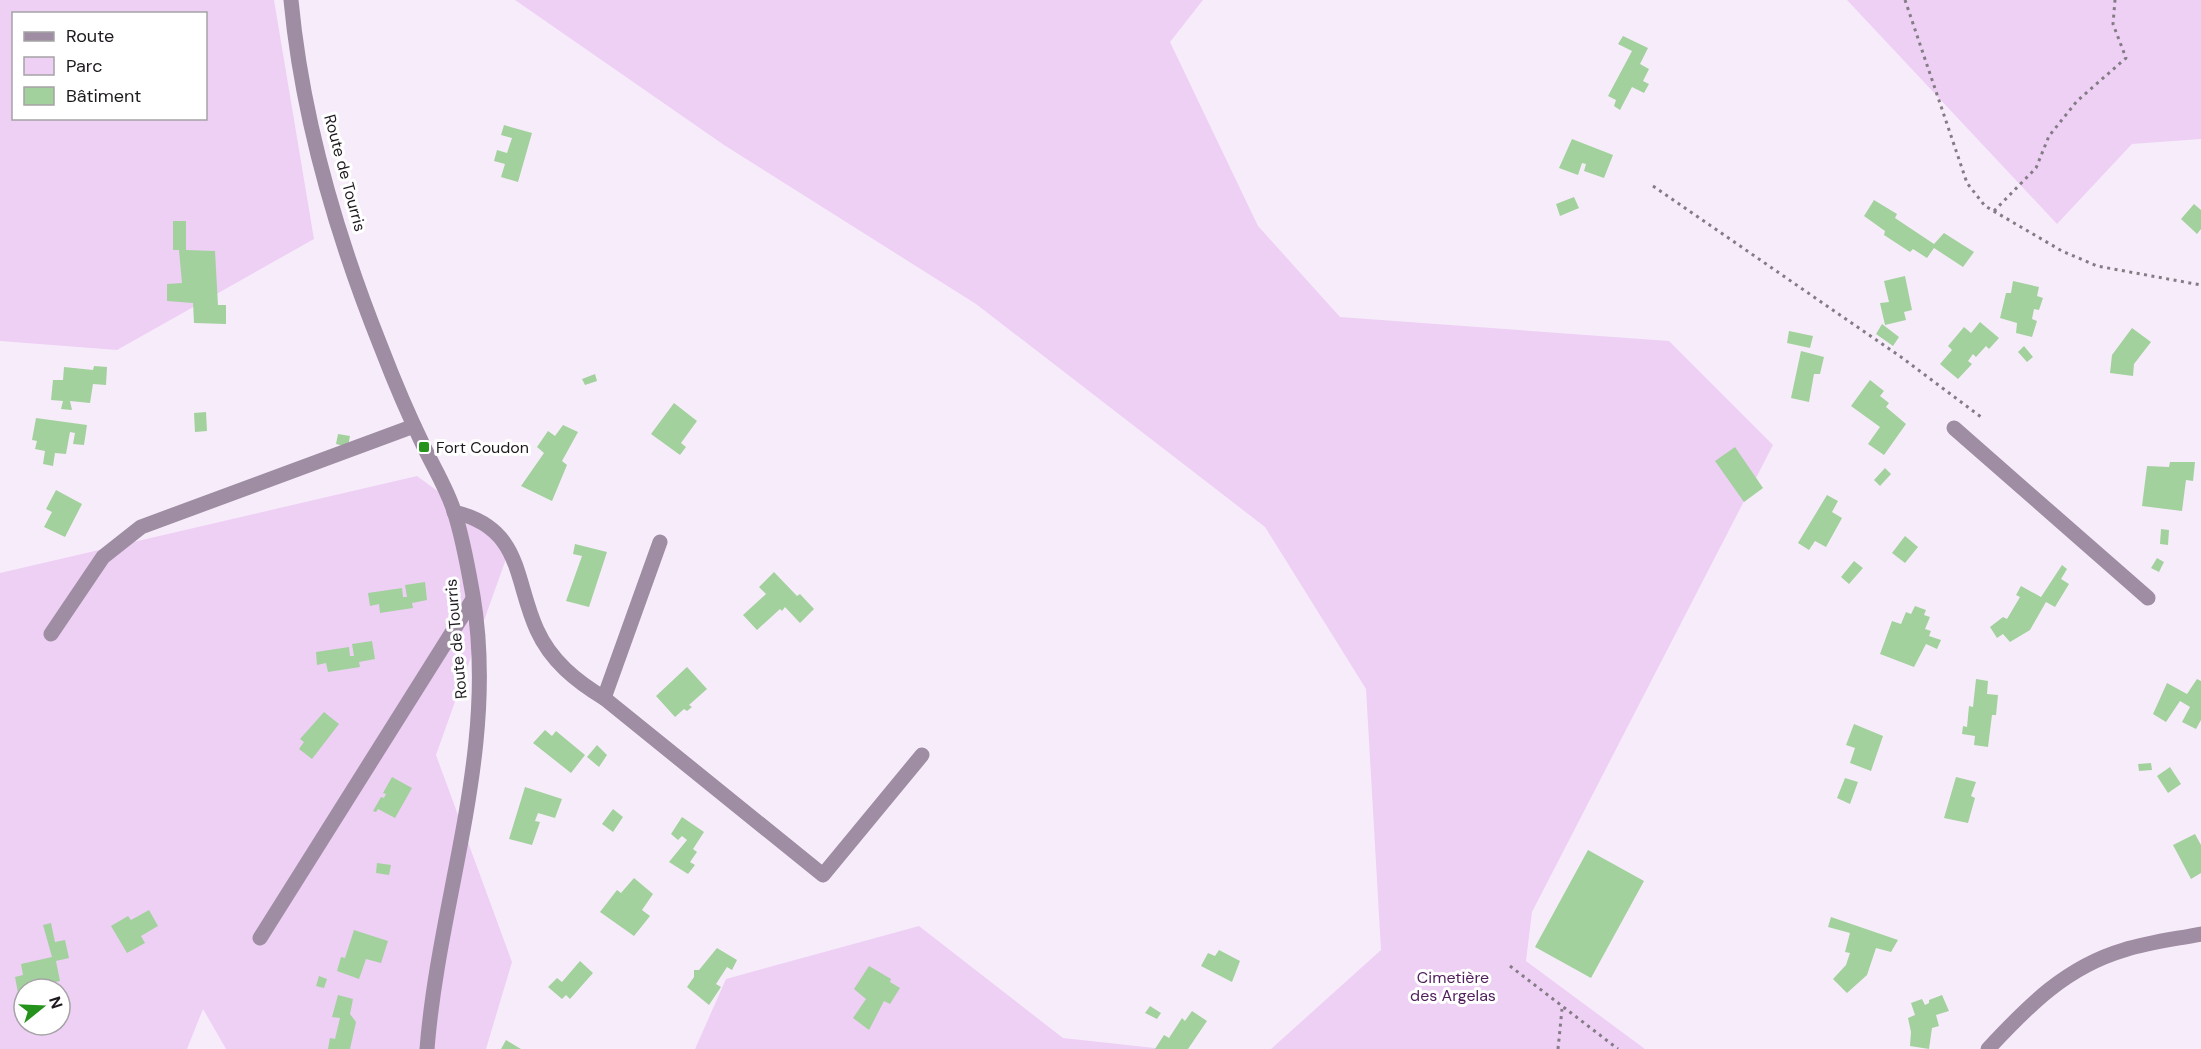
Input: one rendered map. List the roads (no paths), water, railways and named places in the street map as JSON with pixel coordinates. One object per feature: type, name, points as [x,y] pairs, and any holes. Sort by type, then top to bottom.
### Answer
[{"type":"street","name":"Route de Tourris","points":[[291,0],[301,74],[325,178],[353,272],[414,426],[454,512],[473,600],[481,696],[477,752],[431,999],[427,1049]]},
{"type":"street","points":[[51,634],[103,557],[141,527],[414,426]]},
{"type":"street","points":[[1954,428],[2148,598]]},
{"type":"street","points":[[454,512],[473,516],[493,531],[508,547],[518,565],[537,630],[556,662],[580,684],[604,698],[824,875],[922,755]]},
{"type":"street","points":[[604,698],[660,542]]},
{"type":"street","points":[[260,938],[473,600]]},
{"type":"street","points":[[1988,1049],[2030,1003],[2062,979],[2092,961],[2125,949],[2201,934]]},
{"type":"place","name":"Fort Coudon","points":[[424,447]]},
{"type":"park label","name":"Cimetière des Argelas","points":[[1453,986]]}]
